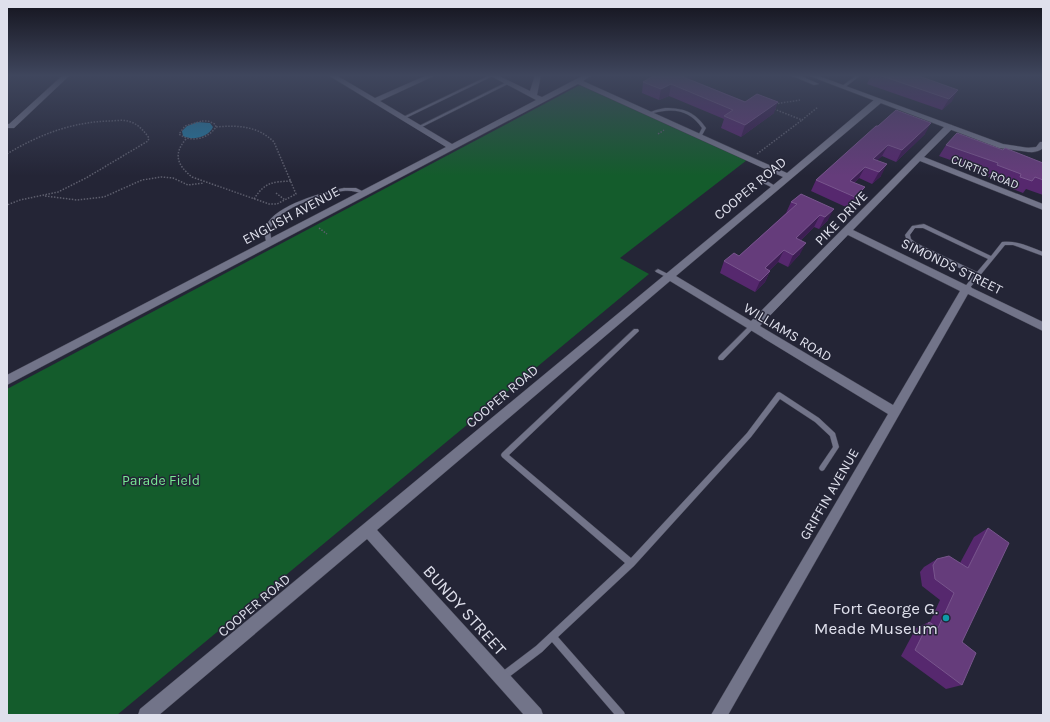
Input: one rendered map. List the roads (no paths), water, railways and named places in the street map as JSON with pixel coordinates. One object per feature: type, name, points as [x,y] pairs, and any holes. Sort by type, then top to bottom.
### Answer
[{"type":"street","points":[[7,126],[11,126],[30,109]]},
{"type":"street","points":[[388,109],[452,147]]},
{"type":"street","name":"ENGLISH AVENUE","points":[[7,380],[525,109]]},
{"type":"street","points":[[640,109],[788,176]]},
{"type":"street","name":"COOPER ROAD","points":[[146,715],[367,529],[663,274],[770,184],[788,176],[869,109]]},
{"type":"street","points":[[899,109],[1002,146],[1030,150],[1038,149],[1043,144]]},
{"type":"street","name":"PIKE DRIVE","points":[[752,327],[949,127]]},
{"type":"street","name":"CURTIS ROAD","points":[[918,158],[1043,208]]},
{"type":"street","name":"SIMONDS STREET","points":[[848,231],[967,288],[1043,327]]},
{"type":"street","name":"WILLIAMS ROAD","points":[[663,274],[895,412]]},
{"type":"street","name":"GRIFFIN AVENUE","points":[[719,715],[967,288]]},
{"type":"street","name":"BUNDY STREET","points":[[367,529],[535,715]]},
{"type":"lane","points":[[403,118],[422,109]]},
{"type":"lane","points":[[418,127],[455,109]]},
{"type":"lane","points":[[650,113],[664,109],[671,109],[690,114],[697,118],[704,128],[700,136]]},
{"type":"lane","points":[[269,243],[267,233],[270,222],[280,214],[315,196],[331,191],[352,189],[360,190],[364,193]]},
{"type":"lane","points":[[978,275],[914,244],[908,240],[907,235],[914,226],[924,226],[991,258]]},
{"type":"lane","points":[[967,288],[1004,243],[1013,243],[1043,254]]},
{"type":"lane","points":[[721,358],[752,327]]},
{"type":"lane","points":[[631,563],[504,455],[636,331]]},
{"type":"lane","points":[[500,678],[539,649],[631,563],[749,435],[779,396],[817,420],[832,435],[836,447],[822,468]]},
{"type":"lane","points":[[552,636],[622,715]]},
{"type":"water","points":[[197,122],[210,123],[213,127],[204,136],[191,138],[183,136],[182,131],[187,126]]},
{"type":"place","name":"Fort George G. Meade Museum","points":[[946,618]]},
{"type":"park label","name":"Parade Field","points":[[161,480]]}]
